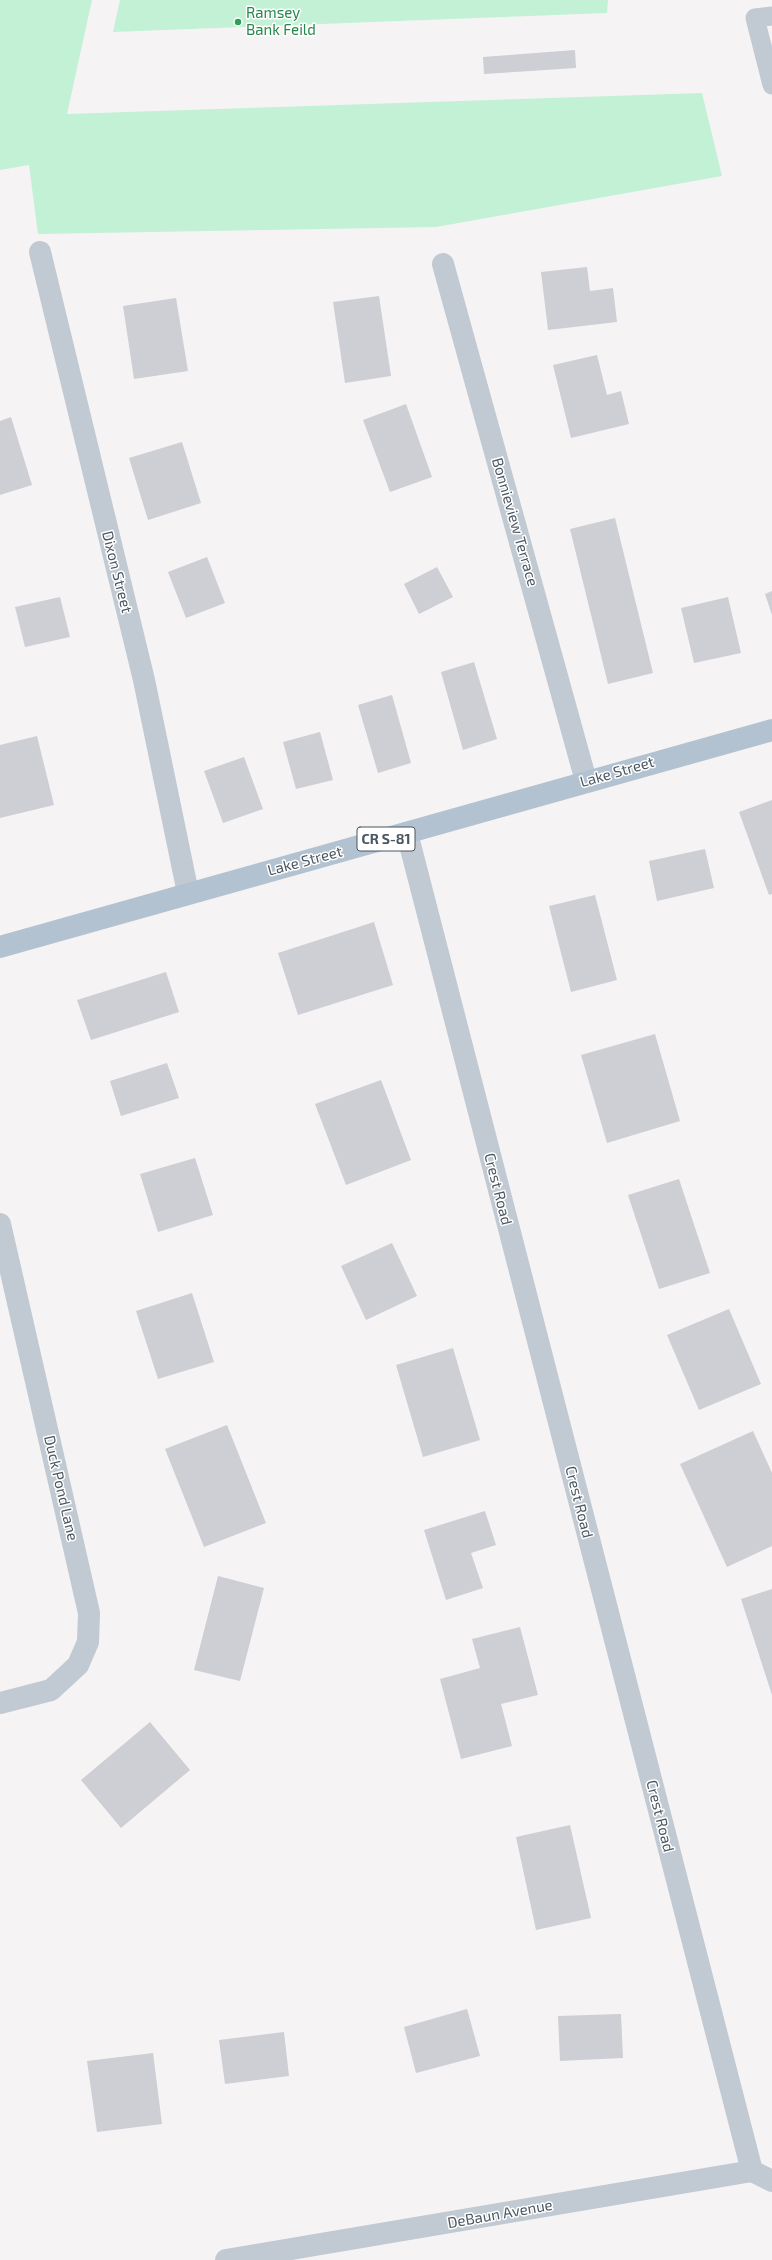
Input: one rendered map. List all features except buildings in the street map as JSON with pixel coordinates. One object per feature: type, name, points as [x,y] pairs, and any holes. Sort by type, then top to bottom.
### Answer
[{"type":"main road","name":"Lake Street","points":[[0,947],[188,893],[407,834],[586,781],[772,730]]},
{"type":"street","name":"Dixon Street","points":[[40,252],[144,680],[188,893]]},
{"type":"street","name":"Bonnieview Terrace","points":[[443,264],[586,781]]},
{"type":"street","name":"Crest Road","points":[[407,834],[752,2171]]},
{"type":"street","name":"Duck Pond Lane","points":[[0,1224],[89,1613],[88,1642],[78,1665],[51,1690],[0,1703]]},
{"type":"street","points":[[752,2171],[772,2181]]},
{"type":"street","name":"DeBaun Avenue","points":[[226,2260],[752,2171]]},
{"type":"lane","points":[[772,16],[755,18],[772,85]]},
{"type":"green space","points":[[0,0],[92,0],[67,114],[702,93],[722,176],[436,227],[38,234],[29,165],[0,170]]},
{"type":"green space","name":"Ramsey Bank Feild","points":[[120,0],[608,0],[607,13],[113,32]]},
{"type":"place","name":"Ramsey Bank Feild","points":[[238,22]]}]
